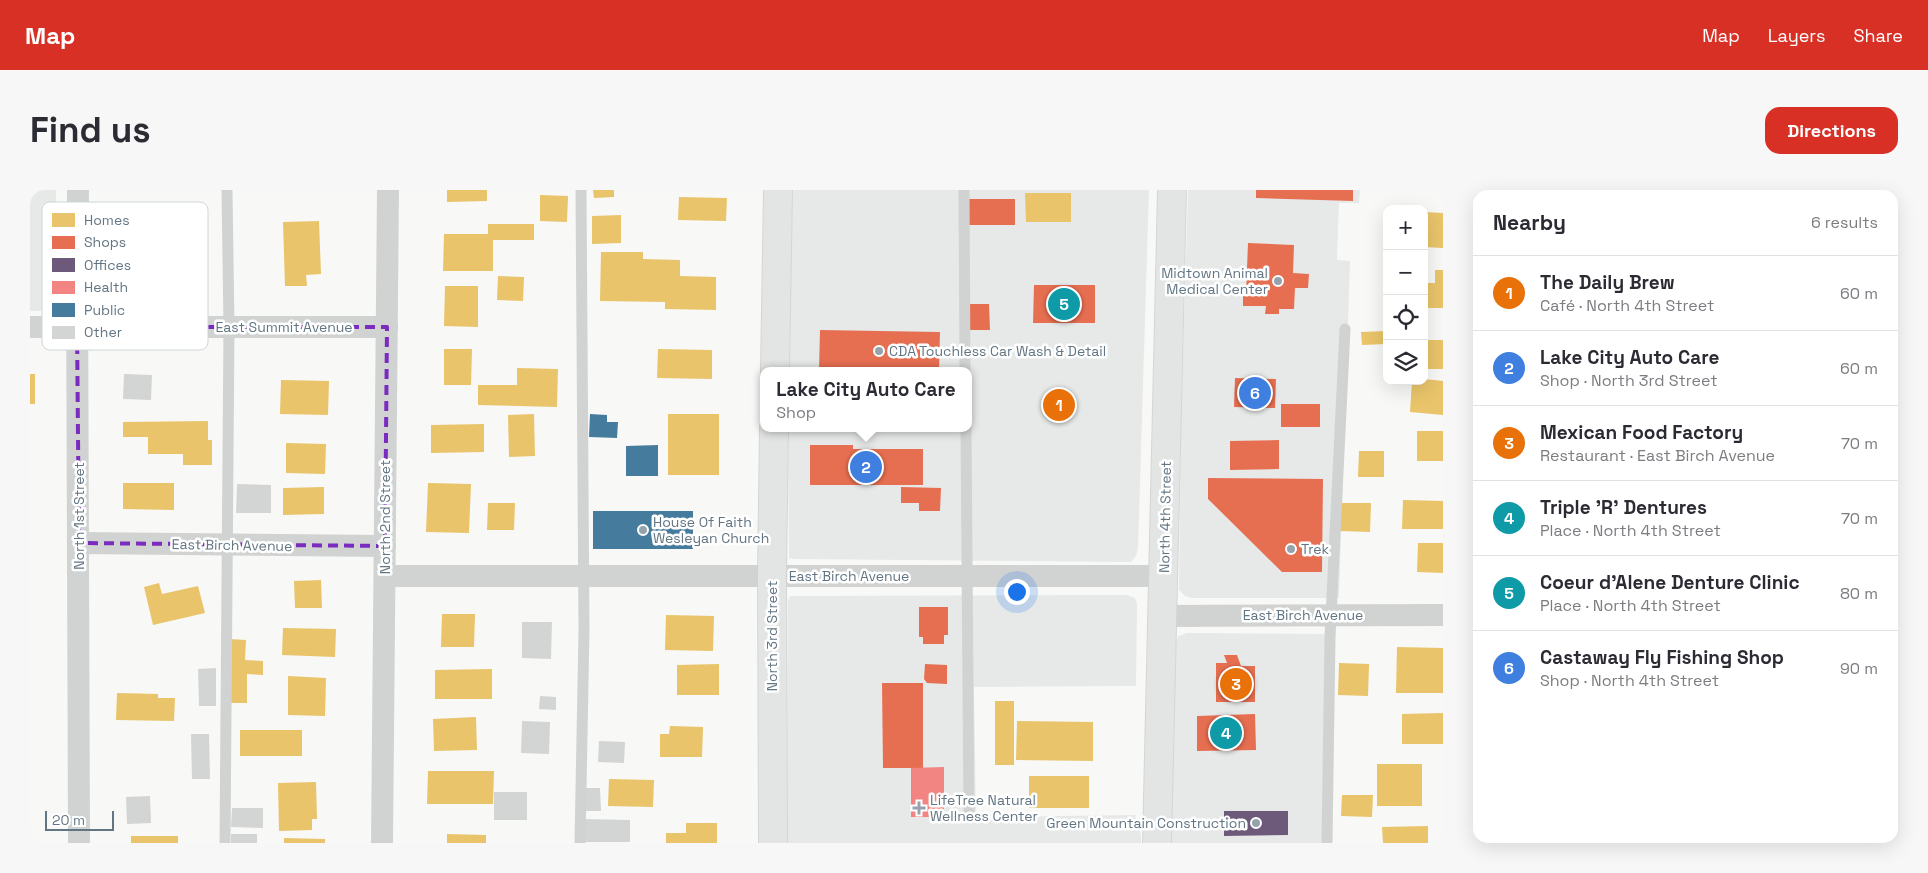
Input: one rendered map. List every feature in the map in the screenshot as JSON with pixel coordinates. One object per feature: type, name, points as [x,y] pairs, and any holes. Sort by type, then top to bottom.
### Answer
[{"type":"main road","points":[[775,367],[778,190]]},
{"type":"main road","name":"North 4th Street","points":[[1157,843],[1172,190]]},
{"type":"main road","name":"North 3rd Street","points":[[772,843],[774,432]]},
{"type":"street","name":"North 2nd Street","points":[[382,843],[388,190]]},
{"type":"street","name":"East Summit Avenue","points":[[208,327],[387,327]]},
{"type":"street","name":"North 1st Street","points":[[77,350],[79,843]]},
{"type":"street","name":"East Birch Avenue","points":[[79,543],[228,546],[385,546]]},
{"type":"street","name":"East Birch Avenue","points":[[385,576],[1164,576]]},
{"type":"street","name":"East Birch Avenue","points":[[1163,616],[1443,615]]},
{"type":"lane","points":[[225,843],[230,327],[228,190]]},
{"type":"lane","points":[[580,843],[584,576],[581,190]]},
{"type":"lane","points":[[964,190],[965,367]]},
{"type":"lane","points":[[1327,843],[1331,616],[1345,329]]},
{"type":"lane","points":[[966,432],[969,817]]},
{"type":"highlighted area","points":[[77,327],[387,327],[385,546],[79,543]]},
{"type":"shaded area","points":[[30,190],[56,190],[56,202],[42,202],[42,311],[30,311]]},
{"type":"shaded area","points":[[789,190],[1149,190],[1138,548],[1136,556],[1131,562],[789,558],[788,432],[972,432],[972,367],[788,367]]},
{"type":"shaded area","points":[[1188,190],[1360,190],[1359,203],[1339,203],[1337,260],[1350,261],[1339,598],[1191,598],[1185,596],[1179,590],[1181,422]]},
{"type":"shaded area","points":[[1127,595],[1135,598],[1137,604],[1136,686],[974,687],[976,817],[1135,815],[1141,834],[1141,843],[787,843],[788,600],[790,596]]},
{"type":"shaded area","points":[[1187,633],[1335,634],[1331,843],[1171,843],[1175,646],[1178,636]]},
{"type":"building: Homes","points":[[447,190],[487,190],[487,201],[447,202]]},
{"type":"building: Homes","points":[[593,190],[614,190],[614,197],[594,198]]},
{"type":"building: Homes","points":[[1025,193],[1071,193],[1071,222],[1026,222]]},
{"type":"building: Homes","points":[[540,195],[568,196],[567,222],[540,221]]},
{"type":"building: Homes","points":[[679,197],[727,198],[726,221],[678,220]]},
{"type":"building: Homes","points":[[1428,212],[1443,213],[1443,248],[1428,247]]},
{"type":"building: Homes","points":[[621,215],[621,243],[592,244],[592,216]]},
{"type":"building: Homes","points":[[319,221],[321,274],[306,275],[307,286],[285,286],[283,222]]},
{"type":"building: Homes","points":[[488,224],[534,224],[534,240],[493,240],[493,271],[443,271],[444,234],[488,234]]},
{"type":"building: Homes","points":[[601,252],[643,252],[643,259],[680,260],[680,276],[716,277],[716,310],[665,309],[665,302],[600,301]]},
{"type":"building: Homes","points":[[1435,270],[1443,270],[1443,308],[1428,308],[1428,283],[1435,283]]},
{"type":"building: Homes","points":[[498,276],[524,277],[523,301],[497,300]]},
{"type":"building: Homes","points":[[445,286],[478,286],[478,327],[444,326]]},
{"type":"building: Homes","points":[[1383,331],[1383,344],[1362,345],[1361,332]]},
{"type":"building: Homes","points":[[1428,340],[1443,340],[1443,369],[1428,369]]},
{"type":"building: Homes","points":[[444,349],[472,349],[471,385],[444,385]]},
{"type":"building: Homes","points":[[658,349],[712,350],[712,379],[657,378]]},
{"type":"building: Homes","points":[[517,368],[558,369],[557,407],[478,405],[478,385],[517,385]]},
{"type":"building: Homes","points":[[30,374],[35,374],[35,404],[30,404]]},
{"type":"building: Homes","points":[[1428,379],[1443,381],[1443,415],[1410,412],[1412,385],[1428,385]]},
{"type":"building: Homes","points":[[281,380],[329,381],[328,415],[280,414]]},
{"type":"building: Homes","points":[[534,414],[535,456],[509,457],[508,415]]},
{"type":"building: Homes","points":[[668,414],[719,414],[719,475],[668,475]]},
{"type":"building: Homes","points":[[208,421],[208,440],[212,440],[212,465],[183,465],[183,454],[148,454],[148,437],[123,437],[123,422]]},
{"type":"building: Homes","points":[[484,424],[484,452],[431,453],[431,425]]},
{"type":"building: Homes","points":[[1417,431],[1443,431],[1443,461],[1417,461]]},
{"type":"building: Homes","points":[[286,443],[326,444],[325,474],[286,473]]},
{"type":"building: Homes","points":[[1359,451],[1384,451],[1384,477],[1358,477]]},
{"type":"building: Homes","points":[[123,483],[174,483],[174,510],[123,509]]},
{"type":"building: Homes","points":[[428,483],[471,484],[469,533],[426,532]]},
{"type":"building: Homes","points":[[324,487],[324,514],[283,515],[283,488]]},
{"type":"building: Homes","points":[[1403,500],[1443,501],[1443,529],[1402,529]]},
{"type":"building: Homes","points":[[488,503],[515,503],[514,530],[487,530]]},
{"type":"building: Homes","points":[[1340,503],[1371,503],[1370,532],[1340,531]]},
{"type":"building: Homes","points":[[1418,543],[1443,543],[1443,573],[1417,572]]},
{"type":"building: Homes","points":[[321,580],[322,608],[295,608],[294,581]]},
{"type":"building: Homes","points":[[159,583],[162,594],[198,586],[205,613],[153,625],[144,587]]},
{"type":"building: Homes","points":[[442,614],[475,614],[474,647],[441,647]]},
{"type":"building: Homes","points":[[666,615],[714,616],[713,651],[665,650]]},
{"type":"building: Homes","points":[[283,628],[336,629],[335,657],[282,655]]},
{"type":"building: Homes","points":[[230,639],[246,640],[245,660],[263,661],[263,675],[247,674],[247,703],[229,703]]},
{"type":"building: Homes","points":[[1397,647],[1443,648],[1443,693],[1396,693]]},
{"type":"building: Homes","points":[[1339,663],[1369,664],[1368,696],[1338,695]]},
{"type":"building: Homes","points":[[719,664],[719,695],[677,695],[677,665]]},
{"type":"building: Homes","points":[[492,669],[492,699],[435,699],[435,670]]},
{"type":"building: Homes","points":[[288,676],[326,678],[325,716],[288,715]]},
{"type":"building: Homes","points":[[117,693],[158,694],[158,698],[175,698],[174,721],[116,720]]},
{"type":"building: Homes","points":[[995,701],[1014,701],[1014,765],[995,765]]},
{"type":"building: Homes","points":[[1443,713],[1443,744],[1402,744],[1402,714]]},
{"type":"building: Homes","points":[[476,717],[477,750],[434,751],[433,719]]},
{"type":"building: Homes","points":[[1017,721],[1093,722],[1093,761],[1016,760]]},
{"type":"building: Homes","points":[[670,726],[703,727],[702,757],[660,757],[660,734],[669,734]]},
{"type":"building: Homes","points":[[240,730],[302,730],[302,756],[240,756]]},
{"type":"building: Homes","points":[[1377,764],[1422,764],[1422,806],[1377,806]]},
{"type":"building: Homes","points":[[428,771],[494,771],[493,804],[427,804]]},
{"type":"building: Homes","points":[[1029,776],[1089,776],[1089,808],[1029,808]]},
{"type":"building: Homes","points":[[609,779],[654,780],[653,807],[608,806]]},
{"type":"building: Homes","points":[[316,782],[317,819],[312,819],[312,830],[279,831],[278,783]]},
{"type":"building: Homes","points":[[1342,795],[1373,795],[1372,817],[1341,816]]},
{"type":"building: Homes","points":[[686,823],[717,823],[717,843],[666,843],[666,833],[686,833]]},
{"type":"building: Homes","points":[[1428,826],[1428,843],[1383,843],[1382,827]]},
{"type":"building: Homes","points":[[447,834],[486,835],[486,843],[447,843]]},
{"type":"building: Homes","points":[[131,836],[178,836],[178,843],[131,843]]},
{"type":"building: Homes","points":[[284,838],[325,839],[325,843],[284,843]]},
{"type":"building: Shops","points":[[1256,190],[1353,190],[1353,201],[1256,198]]},
{"type":"building: Shops","points":[[969,199],[1015,199],[1015,225],[969,225]]},
{"type":"building: Shops","name":"Midtown Animal Medical Center","points":[[1248,243],[1294,245],[1293,273],[1309,274],[1308,288],[1295,288],[1294,309],[1279,309],[1279,314],[1265,314],[1266,306],[1243,306],[1243,294],[1246,294]]},
{"type":"building: Shops","points":[[1034,285],[1095,285],[1095,323],[1033,323]]},
{"type":"building: Shops","points":[[964,304],[989,304],[990,330],[964,330]]},
{"type":"building: Shops","name":"CDA Touchless Car Wash & Detail","points":[[820,330],[940,332],[939,367],[819,367]]},
{"type":"building: Shops","points":[[1235,378],[1276,379],[1275,408],[1234,407]]},
{"type":"building: Shops","points":[[1069,394],[1075,408],[1049,417],[1043,403]]},
{"type":"building: Shops","points":[[1281,404],[1320,404],[1320,427],[1281,427]]},
{"type":"building: Shops","points":[[1279,440],[1279,469],[1230,470],[1230,441]]},
{"type":"building: Shops","points":[[810,445],[853,445],[853,449],[923,449],[923,485],[810,485]]},
{"type":"building: Shops","points":[[1208,478],[1323,479],[1322,572],[1282,572],[1208,499]]},
{"type":"building: Shops","points":[[901,487],[941,488],[940,511],[919,511],[919,503],[901,503]]},
{"type":"building: Shops","points":[[919,607],[948,607],[948,635],[944,635],[944,644],[923,644],[923,637],[919,637]]},
{"type":"building: Shops","points":[[1224,655],[1237,655],[1241,666],[1255,666],[1255,702],[1216,702],[1216,663],[1227,663]]},
{"type":"building: Shops","points":[[925,664],[947,665],[947,684],[927,683],[924,679]]},
{"type":"building: Shops","points":[[882,683],[923,683],[923,768],[883,768]]},
{"type":"building: Shops","points":[[1255,714],[1256,750],[1197,751],[1197,716]]},
{"type":"building: Offices","name":"Green Mountain Construction","points":[[1224,811],[1288,811],[1288,835],[1224,836]]},
{"type":"building: Health","points":[[944,767],[944,817],[911,817],[911,768]]},
{"type":"building: Public","points":[[590,414],[607,415],[607,422],[618,422],[617,438],[589,437]]},
{"type":"building: Public","points":[[658,445],[658,476],[626,476],[626,446]]},
{"type":"building: Public","name":"House Of Faith Wesleyan Church","points":[[593,511],[693,511],[693,549],[593,549]]},
{"type":"building: Other","points":[[124,374],[152,375],[151,400],[123,399]]},
{"type":"building: Other","points":[[237,484],[271,485],[271,513],[236,513]]},
{"type":"building: Other","points":[[522,622],[552,622],[551,659],[522,658]]},
{"type":"building: Other","points":[[216,668],[216,706],[199,706],[198,669]]},
{"type":"building: Other","points":[[540,696],[556,697],[556,710],[539,709]]},
{"type":"building: Other","points":[[522,721],[550,722],[549,754],[521,753]]},
{"type":"building: Other","points":[[191,734],[209,734],[210,779],[192,779]]},
{"type":"building: Other","points":[[599,741],[625,742],[624,763],[598,762]]},
{"type":"building: Other","points":[[585,788],[600,788],[601,811],[585,811]]},
{"type":"building: Other","points":[[494,792],[527,792],[527,820],[494,820]]},
{"type":"building: Other","points":[[150,796],[151,823],[127,824],[126,797]]},
{"type":"building: Other","points":[[232,808],[263,808],[263,828],[231,827]]},
{"type":"building: Other","points":[[583,819],[630,820],[630,842],[583,842]]},
{"type":"building: Other","points":[[231,834],[257,834],[257,843],[231,843]]},
{"type":"place","name":"Midtown Animal Medical Center","points":[[1278,281]]},
{"type":"place","name":"Coeur d'Alene Denture Clinic","points":[[1064,304]]},
{"type":"place","name":"CDA Touchless Car Wash & Detail","points":[[879,351]]},
{"type":"place","name":"Castaway Fly Fishing Shop","points":[[1255,393]]},
{"type":"place","name":"The Daily Brew","points":[[1059,405]]},
{"type":"place","name":"Lake City Auto Care","points":[[866,467]]},
{"type":"place","name":"House Of Faith Wesleyan Church","points":[[643,530]]},
{"type":"place","name":"Trek","points":[[1291,549]]},
{"type":"place","name":"Mexican Food Factory","points":[[1236,684]]},
{"type":"place","name":"Triple 'R' Dentures","points":[[1226,733]]},
{"type":"place","name":"LifeTree Natural Wellness Center","points":[[919,808]]},
{"type":"place","name":"Green Mountain Construction","points":[[1256,823]]}]
